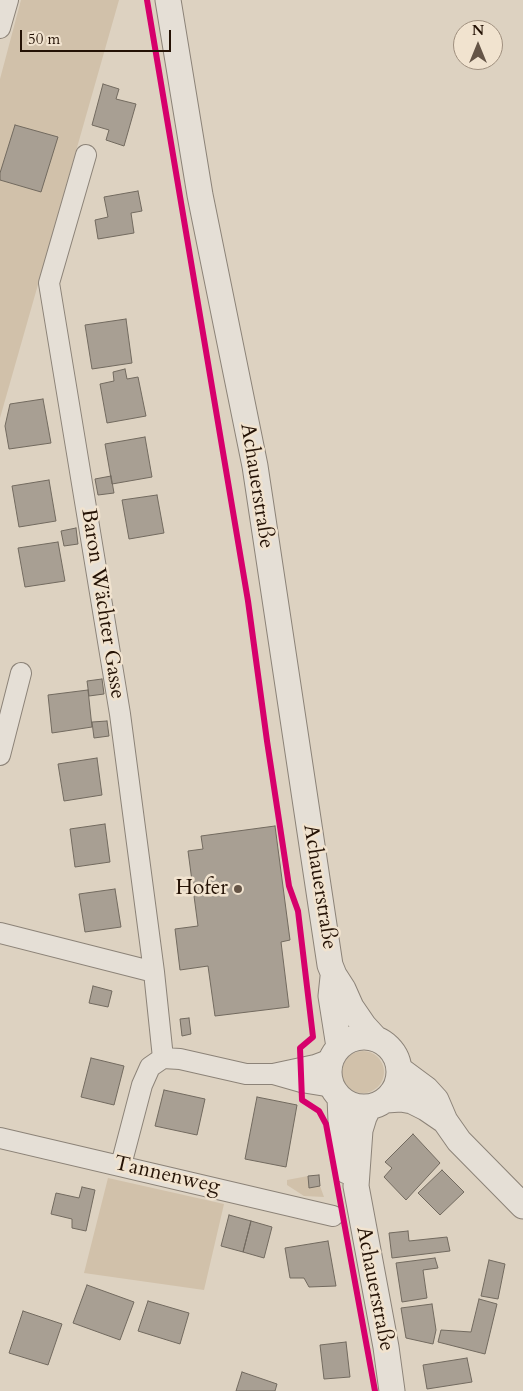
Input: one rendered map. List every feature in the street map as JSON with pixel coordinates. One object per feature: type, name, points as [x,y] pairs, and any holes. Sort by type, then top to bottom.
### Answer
[{"type":"street","points":[[0,28],[8,0]]},
{"type":"street","name":"Achauerstraße","points":[[168,0],[200,195],[255,466],[330,965],[334,975],[344,989],[351,1007],[375,1038]]},
{"type":"street","name":"Baron Wächter Gasse","points":[[86,155],[49,283],[120,714],[154,972],[163,1058]]},
{"type":"street","points":[[0,755],[21,673]]},
{"type":"street","points":[[0,933],[154,972]]},
{"type":"street","name":"Achauerstraße","points":[[334,975],[331,996],[335,1053]]},
{"type":"street","points":[[121,1165],[142,1086],[150,1067],[163,1058],[180,1059],[246,1074],[273,1074],[315,1065],[335,1053],[354,1038],[375,1038],[392,1050],[396,1056],[399,1069],[395,1089],[378,1104]]},
{"type":"street","points":[[335,1053],[329,1075],[336,1093]]},
{"type":"street","points":[[399,1069],[426,1088],[436,1100],[445,1121],[459,1141],[523,1206]]},
{"type":"street","points":[[273,1074],[336,1093],[351,1105],[378,1104],[401,1099],[412,1101],[445,1121]]},
{"type":"street","name":"Achauerstraße","points":[[336,1093],[345,1165],[356,1186]]},
{"type":"street","name":"Achauerstraße","points":[[378,1104],[364,1117],[360,1130],[356,1186],[386,1347],[392,1391]]},
{"type":"street","name":"Tannenweg","points":[[0,1138],[333,1216]]},
{"type":"shaded area","points":[[21,0],[119,0],[0,418],[0,79]]},
{"type":"shaded area","points":[[363,1051],[378,1057],[384,1072],[378,1087],[363,1093],[348,1087],[342,1072],[348,1057]]},
{"type":"shaded area","points":[[308,1176],[309,1187],[320,1186],[324,1197],[304,1196],[287,1185],[287,1180]]},
{"type":"shaded area","points":[[108,1178],[224,1204],[204,1290],[84,1273]]},
{"type":"building","points":[[103,84],[119,89],[116,99],[136,104],[124,146],[106,140],[109,130],[92,125]]},
{"type":"building","points":[[15,125],[58,137],[41,192],[0,180],[0,173]]},
{"type":"building","points":[[138,191],[142,211],[131,213],[134,233],[98,239],[95,220],[108,217],[104,197]]},
{"type":"building","points":[[126,319],[132,363],[92,369],[85,325]]},
{"type":"building","points":[[125,369],[127,379],[138,377],[146,416],[107,423],[100,384],[114,381],[113,372]]},
{"type":"building","points":[[43,399],[51,443],[9,449],[5,426],[10,404]]},
{"type":"building","points":[[145,437],[152,477],[112,484],[105,444]]},
{"type":"building","points":[[111,476],[114,493],[98,495],[95,479]]},
{"type":"building","points":[[49,480],[56,521],[19,527],[12,486]]},
{"type":"building","points":[[157,495],[164,533],[129,539],[122,500]]},
{"type":"building","points":[[76,528],[78,544],[64,546],[61,531]]},
{"type":"building","points":[[58,542],[65,581],[25,587],[18,548]]},
{"type":"building","points":[[102,679],[104,694],[89,696],[87,681]]},
{"type":"building","points":[[88,690],[92,727],[52,733],[48,695]]},
{"type":"building","points":[[107,721],[109,736],[94,738],[92,722]]},
{"type":"building","points":[[97,758],[102,795],[64,801],[58,764]]},
{"type":"building","points":[[105,824],[110,862],[75,867],[70,829]]},
{"type":"building","name":"Hofer","points":[[275,826],[290,940],[281,942],[289,1007],[215,1016],[208,966],[180,970],[175,929],[198,926],[188,851],[203,849],[201,836]]},
{"type":"building","points":[[115,889],[121,927],[85,932],[79,894]]},
{"type":"building","points":[[93,986],[112,991],[108,1007],[89,1003]]},
{"type":"building","points":[[189,1018],[191,1034],[182,1036],[180,1019]]},
{"type":"building","points":[[91,1058],[124,1066],[114,1105],[81,1097]]},
{"type":"building","points":[[164,1090],[205,1099],[197,1135],[155,1126]]},
{"type":"building","points":[[257,1097],[297,1105],[286,1167],[245,1159]]},
{"type":"building","points":[[413,1134],[440,1163],[406,1200],[384,1177],[392,1168],[385,1162]]},
{"type":"building","points":[[442,1170],[464,1192],[440,1215],[418,1193]]},
{"type":"building","points":[[319,1175],[320,1186],[309,1188],[308,1176]]},
{"type":"building","points":[[82,1187],[95,1190],[86,1231],[72,1228],[72,1219],[51,1214],[56,1193],[79,1198]]},
{"type":"building","points":[[229,1215],[251,1221],[243,1252],[221,1246]]},
{"type":"building","points":[[251,1221],[272,1227],[264,1258],[243,1252]]},
{"type":"building","points":[[408,1231],[409,1241],[447,1237],[450,1251],[392,1258],[389,1233]]},
{"type":"building","points":[[328,1241],[336,1286],[309,1287],[304,1278],[290,1278],[285,1248]]},
{"type":"building","points":[[435,1258],[438,1268],[423,1270],[427,1298],[402,1302],[396,1263]]},
{"type":"building","points":[[489,1260],[505,1264],[498,1299],[481,1296]]},
{"type":"building","points":[[87,1285],[134,1302],[120,1340],[73,1323]]},
{"type":"building","points":[[479,1299],[497,1304],[485,1354],[438,1342],[441,1330],[471,1332]]},
{"type":"building","points":[[148,1301],[189,1313],[180,1344],[138,1331]]},
{"type":"building","points":[[432,1304],[436,1330],[433,1344],[406,1338],[401,1308]]},
{"type":"building","points":[[23,1311],[62,1324],[48,1365],[9,1353]]},
{"type":"building","points":[[346,1342],[350,1377],[324,1379],[320,1345]]},
{"type":"building","points":[[467,1358],[472,1382],[427,1389],[423,1365]]},
{"type":"building","points":[[242,1372],[277,1384],[275,1391],[236,1391]]},
{"type":"cycle path","points":[[147,0],[248,601],[289,886],[298,911],[313,1037],[300,1048],[302,1100],[319,1111],[326,1124],[375,1391]]},
{"type":"place","name":"Hofer","points":[[238,889]]}]
